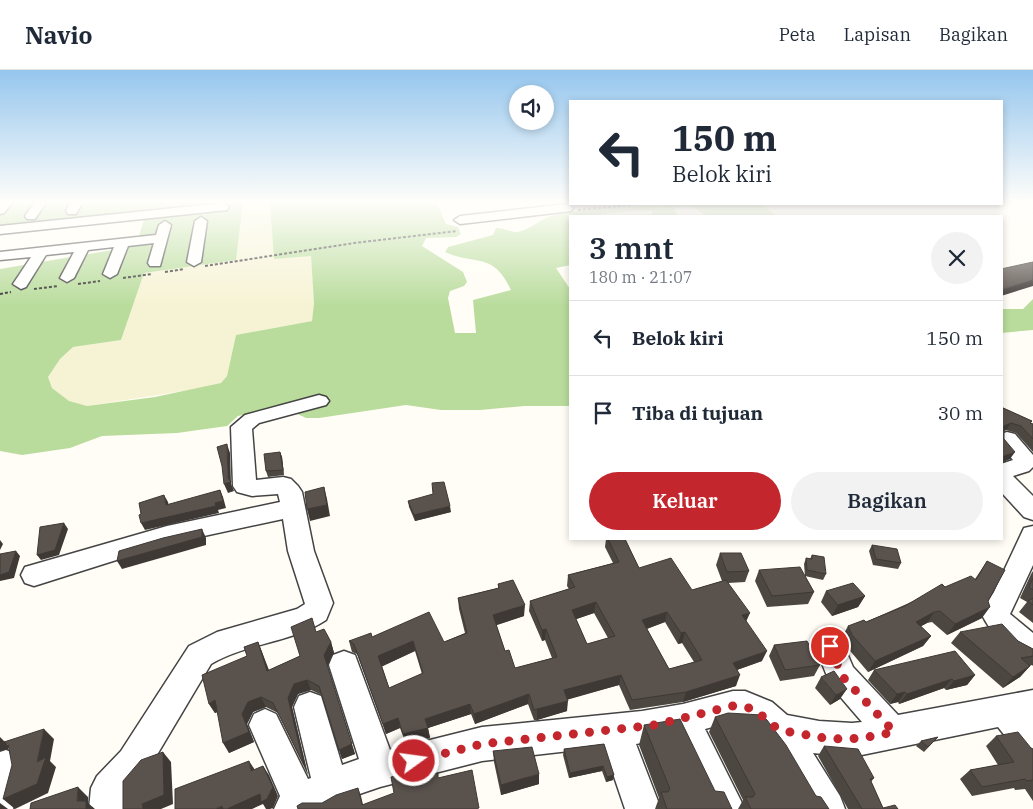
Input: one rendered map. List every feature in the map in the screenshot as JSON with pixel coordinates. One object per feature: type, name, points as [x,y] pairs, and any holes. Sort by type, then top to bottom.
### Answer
[{"type":"street","points":[[0,242],[74,237]]},
{"type":"street","points":[[0,256],[123,242],[141,237]]},
{"type":"street","points":[[157,270],[162,237]]},
{"type":"street","points":[[196,266],[200,237]]},
{"type":"street","points":[[109,278],[123,242]]},
{"type":"street","points":[[70,282],[83,247]]},
{"type":"street","points":[[23,288],[42,252]]},
{"type":"street","points":[[107,809],[109,788],[133,764],[200,655],[217,645],[305,619],[316,612],[319,603],[300,551],[290,492],[283,485],[252,488],[245,486],[241,427],[252,419],[319,401]]},
{"type":"street","points":[[1003,471],[1021,466],[1026,461],[1007,439]]},
{"type":"street","points":[[1003,479],[1033,511]]},
{"type":"street","points":[[34,575],[167,535],[294,508]]},
{"type":"street","points":[[1033,535],[1005,599],[995,613],[1001,624],[1033,651]]},
{"type":"street","points":[[830,646],[842,676],[894,732]]},
{"type":"street","points":[[344,665],[380,770]]},
{"type":"street","points":[[265,726],[297,806],[330,786],[380,770],[482,744],[614,730],[683,720],[732,706],[745,706],[761,713],[779,729],[827,809]]},
{"type":"street","points":[[310,707],[330,786]]},
{"type":"street","points":[[779,729],[820,738],[852,740],[1020,708],[1033,744]]},
{"type":"street","points":[[683,720],[726,809]]},
{"type":"street","points":[[614,730],[642,809]]},
{"type":"path","points":[[0,294],[23,288],[317,251],[387,237]]},
{"type":"shaded area","points":[[239,237],[272,237],[274,259],[311,255],[314,303],[312,321],[236,335],[227,376],[221,383],[209,387],[87,406],[69,402],[52,388],[48,377],[60,359],[73,347],[121,340],[144,273],[236,260]]},
{"type":"green space","points":[[139,237],[239,237],[236,260],[144,273],[121,340],[73,347],[60,359],[48,377],[52,388],[69,401],[87,406],[155,397],[221,383],[227,376],[236,335],[312,321],[314,303],[311,256],[274,259],[272,237],[441,237],[426,238],[422,246],[463,272],[467,282],[464,286],[450,291],[448,298],[455,333],[476,333],[473,300],[511,290],[504,278],[490,265],[445,252],[448,247],[484,237],[569,237],[569,265],[556,268],[569,288],[569,406],[441,410],[406,405],[319,418],[306,418],[281,406],[238,416],[227,426],[177,433],[102,436],[70,448],[22,455],[0,451],[0,269],[136,246]]},
{"type":"green space","points":[[1033,299],[1033,330],[1003,333],[1003,309],[1023,309]]},
{"type":"building","points":[[1033,262],[1033,280],[1003,289],[1003,269]]},
{"type":"building","points":[[1003,408],[1032,421],[1030,423],[1033,424],[1033,439],[1021,426],[1011,423],[1004,426],[1004,439],[1015,452],[1004,456],[1004,462]]},
{"type":"building","points":[[227,444],[228,478],[231,482],[224,484],[217,447]]},
{"type":"building","points":[[280,452],[283,470],[266,471],[264,454]]},
{"type":"building","points":[[444,482],[450,506],[414,515],[408,501],[433,494],[432,483]]},
{"type":"building","points":[[324,487],[327,505],[307,509],[305,492]]},
{"type":"building","points":[[220,490],[223,501],[215,503],[216,506],[141,523],[139,503],[164,495],[166,505]]},
{"type":"building","points":[[64,523],[55,550],[37,555],[40,527]]},
{"type":"building","points":[[202,529],[202,537],[117,561],[119,551]]},
{"type":"building","points":[[608,540],[625,540],[639,568],[671,558],[692,590],[726,580],[750,613],[742,615],[767,651],[733,663],[740,675],[686,692],[632,700],[621,675],[564,690],[568,701],[534,710],[529,694],[474,714],[470,704],[425,719],[428,728],[403,734],[398,718],[383,724],[354,644],[349,641],[371,633],[372,637],[429,612],[444,642],[467,633],[458,598],[499,588],[498,584],[513,580],[525,605],[493,615],[505,651],[509,650],[515,668],[557,657],[546,629],[542,630],[530,601],[575,587],[568,575],[619,562]],"holes":[[[596,602],[615,636],[587,644],[572,610]],[[667,612],[681,633],[685,632],[702,660],[669,669],[642,620]],[[413,641],[423,673],[389,688],[378,656]]]},
{"type":"building","points":[[872,545],[897,549],[901,563],[876,559]]},
{"type":"building","points":[[16,551],[9,572],[0,575],[0,554]]},
{"type":"building","points":[[720,553],[741,553],[749,571],[727,572]]},
{"type":"building","points":[[812,555],[824,557],[826,574],[807,570],[806,558],[812,559]]},
{"type":"building","points":[[987,561],[1005,570],[988,601],[990,607],[955,624],[940,611],[934,612],[916,622],[931,636],[875,661],[852,635],[848,626],[864,620],[866,622],[905,606],[942,584],[945,587],[971,576],[976,580]]},
{"type":"building","points":[[800,567],[814,592],[772,596],[759,570]]},
{"type":"building","points":[[1033,578],[1033,590],[1029,587]]},
{"type":"building","points":[[853,583],[865,596],[838,605],[826,591]]},
{"type":"building","points":[[1033,598],[1033,605],[1028,601]]},
{"type":"building","points":[[312,618],[316,632],[324,629],[331,642],[324,655],[352,744],[339,750],[319,686],[307,680],[294,684],[288,698],[304,765],[273,703],[261,697],[248,702],[242,714],[249,732],[223,743],[215,700],[209,704],[202,675],[247,656],[244,647],[258,642],[267,671],[300,656],[291,627]]},
{"type":"building","points":[[1002,624],[1018,641],[1033,649],[1033,656],[1021,658],[1030,666],[1013,677],[960,632]]},
{"type":"building","points":[[807,641],[820,665],[785,670],[774,645]]},
{"type":"building","points":[[955,651],[975,675],[954,681],[952,679],[907,694],[905,692],[897,694],[874,670]]},
{"type":"building","points":[[834,671],[847,689],[836,695],[821,677]]},
{"type":"building","points":[[728,713],[762,715],[786,745],[816,796],[821,797],[829,809],[751,809],[745,797],[753,797],[755,794],[715,717]]},
{"type":"building","points":[[680,719],[715,791],[724,792],[732,809],[667,809],[661,792],[668,792],[670,789],[644,725]]},
{"type":"building","points":[[44,729],[37,762],[46,757],[37,784],[3,799],[12,765],[8,744],[4,742]]},
{"type":"building","points":[[1018,732],[1033,749],[1033,780],[1026,781],[1025,779],[982,787],[970,770],[1014,762],[996,736]]},
{"type":"building","points":[[938,737],[928,747],[921,741]]},
{"type":"building","points":[[604,744],[614,775],[607,777],[603,766],[570,773],[564,749]]},
{"type":"building","points":[[824,746],[858,749],[874,778],[870,779],[883,808],[895,805],[898,809],[862,809]]},
{"type":"building","points":[[532,747],[539,774],[501,785],[493,751]]},
{"type":"building","points":[[163,752],[164,795],[142,804],[143,809],[123,809],[123,781],[141,760]]},
{"type":"building","points":[[249,761],[251,771],[263,766],[273,787],[267,799],[261,802],[260,794],[227,809],[223,809],[222,806],[215,809],[175,809],[175,789]]},
{"type":"building","points":[[472,770],[479,808],[475,809],[298,809],[297,806],[302,803],[322,803],[336,795],[358,788],[362,805],[394,793],[391,777],[408,773],[410,781],[438,773],[438,778]]},
{"type":"building","points":[[78,787],[77,801],[86,801],[86,809],[30,809],[31,803]]},
{"type":"route","points":[[414,761],[482,744],[655,725],[683,720],[732,706],[745,706],[761,713],[779,729],[820,738],[852,740],[894,732],[842,676],[830,646]]}]
